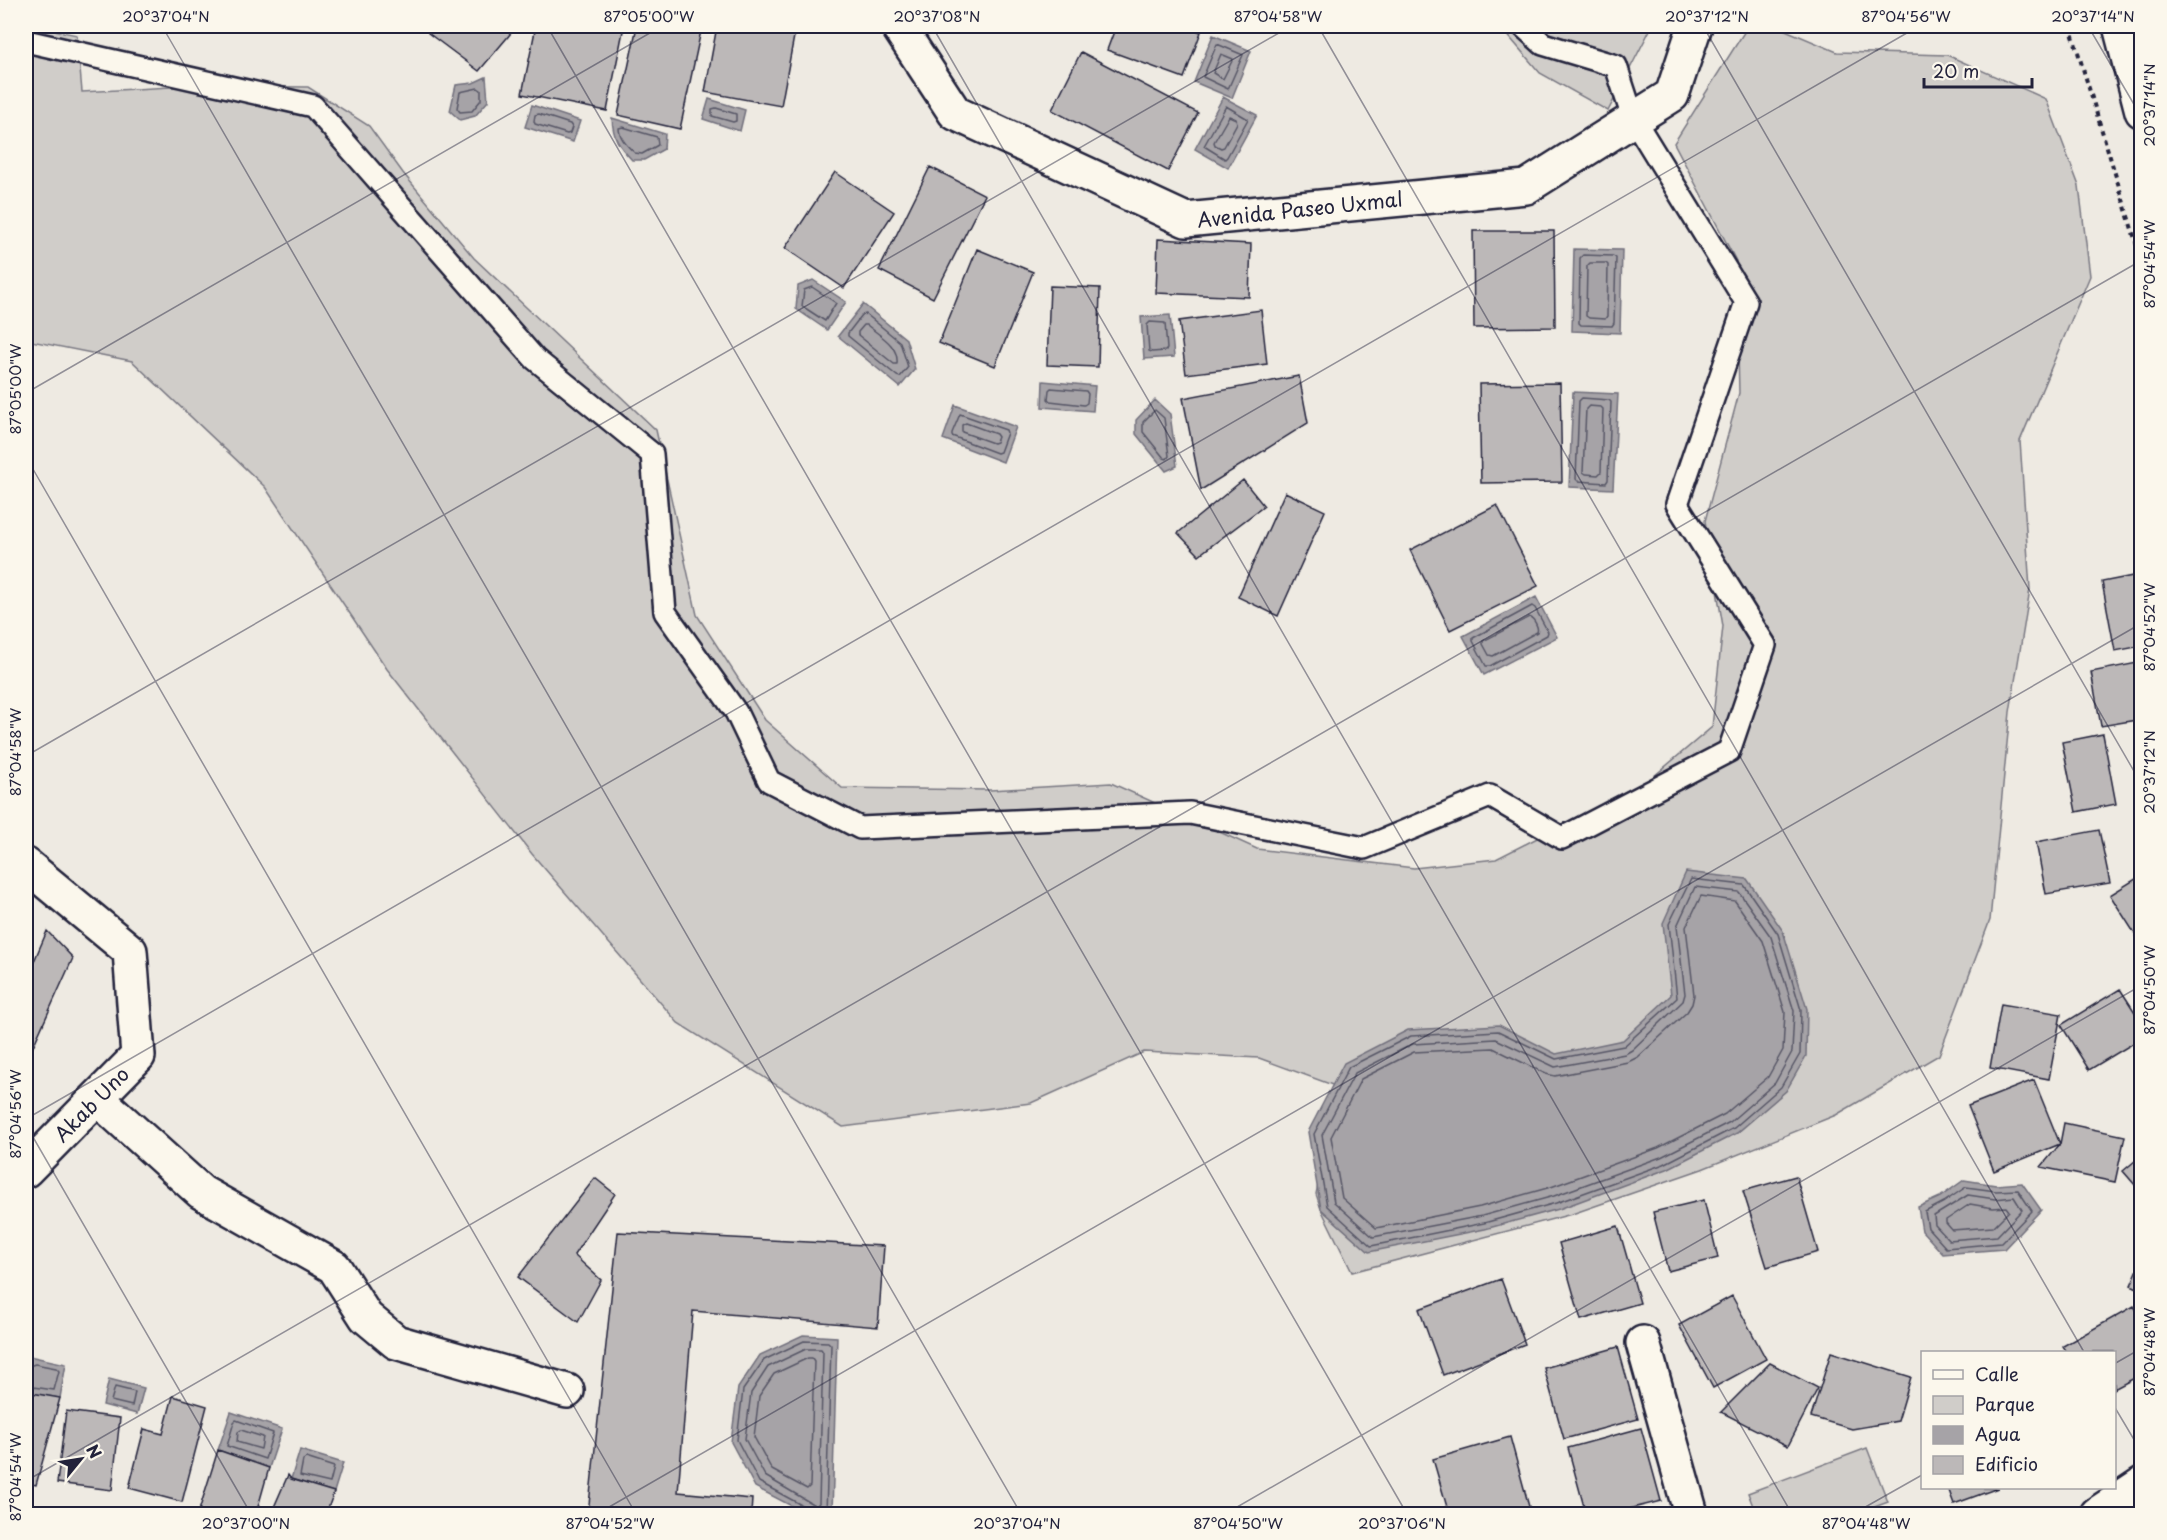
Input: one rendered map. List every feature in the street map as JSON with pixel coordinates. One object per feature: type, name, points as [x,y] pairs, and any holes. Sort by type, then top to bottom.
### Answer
[{"type":"street","name":"Avenida Paseo Uxmal","points":[[898,26],[955,113],[1186,220],[1526,187],[1672,95],[1695,26]]},
{"type":"street","points":[[2120,26],[2142,111]]},
{"type":"street","name":"Akab Uno","points":[[26,865],[130,951],[138,1056],[26,1170]]},
{"type":"street","points":[[97,1098],[201,1192],[334,1268],[366,1317],[396,1342],[567,1391]]},
{"type":"street","points":[[1643,1343],[1691,1515]]},
{"type":"street","points":[[2097,1515],[2142,1484]]},
{"type":"lane","points":[[26,41],[313,106],[535,359],[652,454],[665,612],[736,712],[769,781],[860,828],[1190,813],[1364,848],[1490,796],[1562,838],[1729,750],[1765,645],[1677,504],[1746,302],[1633,118],[1616,66],[1543,44],[1523,26]]},
{"type":"path","points":[[2070,26],[2142,262]]},
{"type":"green space","points":[[26,26],[77,35],[82,92],[189,86],[308,87],[369,126],[403,173],[474,258],[656,430],[697,615],[765,720],[842,788],[990,790],[1111,783],[1257,849],[1414,868],[1496,859],[1647,782],[1712,727],[1723,626],[1705,521],[1739,393],[1736,261],[1674,143],[1748,26],[1776,26],[1837,52],[1947,55],[2046,99],[2079,186],[2090,276],[2020,441],[2030,589],[2010,712],[1990,920],[1939,1055],[1836,1115],[1702,1169],[1572,1214],[1352,1272],[1316,1194],[1338,1087],[1259,1058],[1144,1052],[1031,1103],[843,1127],[678,1023],[532,854],[387,669],[265,487],[132,361],[26,340]]},
{"type":"green space","points":[[1500,26],[1652,26],[1608,111],[1540,73]]},
{"type":"green space","points":[[1867,1448],[1888,1502],[1856,1514],[1756,1514],[1748,1493]]},
{"type":"water","points":[[1213,35],[1251,51],[1232,98],[1194,82]]},
{"type":"water","points":[[486,77],[488,101],[475,116],[460,120],[450,111],[456,85],[473,83]]},
{"type":"water","points":[[1223,97],[1257,115],[1228,168],[1195,149]]},
{"type":"water","points":[[709,99],[745,110],[740,131],[703,119]]},
{"type":"water","points":[[532,105],[580,121],[573,142],[525,127]]},
{"type":"water","points":[[612,118],[665,134],[664,149],[644,160],[632,160],[617,141]]},
{"type":"water","points":[[1574,249],[1622,250],[1620,333],[1572,331]]},
{"type":"water","points":[[813,280],[846,302],[827,330],[796,309],[798,286]]},
{"type":"water","points":[[863,304],[906,339],[915,369],[900,387],[838,336]]},
{"type":"water","points":[[1170,315],[1174,357],[1144,359],[1141,317]]},
{"type":"water","points":[[1043,381],[1095,386],[1093,411],[1042,407]]},
{"type":"water","points":[[1573,392],[1618,394],[1613,489],[1569,487]]},
{"type":"water","points":[[1155,400],[1170,414],[1177,466],[1166,471],[1136,434],[1136,420]]},
{"type":"water","points":[[955,405],[1016,427],[1003,462],[943,439]]},
{"type":"water","points":[[1536,597],[1557,637],[1484,675],[1463,636]]},
{"type":"water","points":[[1686,872],[1747,879],[1783,931],[1807,1009],[1806,1056],[1786,1091],[1737,1133],[1667,1169],[1559,1209],[1485,1229],[1369,1252],[1321,1209],[1308,1132],[1344,1063],[1408,1030],[1499,1025],[1556,1054],[1623,1040],[1671,995],[1663,923]]},
{"type":"water","points":[[1964,1180],[1996,1185],[2022,1183],[2041,1210],[2004,1249],[1943,1254],[1922,1231],[1918,1207],[1940,1197]]},
{"type":"water","points":[[803,1335],[837,1337],[832,1514],[807,1514],[755,1487],[731,1442],[738,1388],[760,1355]]},
{"type":"water","points":[[29,1356],[66,1364],[60,1398],[26,1392]]},
{"type":"water","points":[[109,1379],[144,1388],[137,1414],[103,1405]]},
{"type":"water","points":[[231,1412],[282,1429],[269,1468],[218,1450]]},
{"type":"water","points":[[300,1450],[343,1463],[334,1492],[291,1479]]},
{"type":"building","points":[[435,26],[517,26],[479,71],[428,33]]},
{"type":"building","points":[[536,26],[624,26],[607,111],[522,94]]},
{"type":"building","points":[[637,26],[702,26],[680,129],[618,115]]},
{"type":"building","points":[[717,26],[796,26],[781,106],[705,92]]},
{"type":"building","points":[[1116,26],[1184,26],[1201,32],[1184,78],[1107,50]]},
{"type":"building","points":[[1081,52],[1198,113],[1168,171],[1052,110]]},
{"type":"building","points":[[930,167],[985,195],[933,298],[879,270]]},
{"type":"building","points":[[835,172],[894,212],[844,288],[785,248]]},
{"type":"building","points":[[1473,231],[1554,231],[1555,327],[1474,328]]},
{"type":"building","points":[[1158,239],[1251,244],[1249,297],[1156,293]]},
{"type":"building","points":[[977,249],[1033,272],[995,366],[939,343]]},
{"type":"building","points":[[1050,286],[1100,288],[1098,367],[1047,365]]},
{"type":"building","points":[[1261,310],[1267,364],[1186,374],[1179,321]]},
{"type":"building","points":[[1299,376],[1308,423],[1201,490],[1183,398]]},
{"type":"building","points":[[1560,383],[1562,482],[1481,483],[1479,384]]},
{"type":"building","points":[[1243,480],[1264,506],[1199,555],[1178,533]]},
{"type":"building","points":[[1285,492],[1325,511],[1278,616],[1238,597]]},
{"type":"building","points":[[1497,505],[1538,586],[1450,630],[1410,550]]},
{"type":"building","points":[[2138,575],[2142,593],[2142,646],[2115,651],[2102,582]]},
{"type":"building","points":[[2137,663],[2142,684],[2142,719],[2101,726],[2091,672]]},
{"type":"building","points":[[2103,734],[2116,804],[2076,812],[2062,742]]},
{"type":"building","points":[[2099,830],[2110,883],[2046,894],[2036,842]]},
{"type":"building","points":[[2142,875],[2142,945],[2110,895]]},
{"type":"building","points":[[47,931],[73,958],[30,1053],[26,1051],[26,980]]},
{"type":"building","points":[[2120,989],[2142,1023],[2142,1038],[2089,1070],[2061,1025]]},
{"type":"building","points":[[2001,1004],[2061,1014],[2049,1079],[1990,1068]]},
{"type":"building","points":[[2034,1080],[2060,1144],[1994,1171],[1968,1106]]},
{"type":"building","points":[[2064,1123],[2125,1136],[2115,1182],[2041,1167],[2060,1144]]},
{"type":"building","points":[[2142,1155],[2142,1193],[2123,1171]]},
{"type":"building","points":[[1796,1176],[1818,1252],[1767,1267],[1743,1191]]},
{"type":"building","points":[[595,1178],[615,1194],[574,1255],[601,1280],[578,1322],[518,1277]]},
{"type":"building","points":[[1704,1200],[1718,1258],[1668,1271],[1653,1212]]},
{"type":"building","points":[[1618,1226],[1640,1303],[1581,1320],[1559,1243]]},
{"type":"building","points":[[618,1232],[884,1246],[878,1327],[693,1311],[678,1492],[752,1499],[751,1514],[588,1514]]},
{"type":"building","points":[[2142,1260],[2142,1290],[2131,1285]]},
{"type":"building","points":[[1501,1279],[1525,1344],[1443,1375],[1419,1309]]},
{"type":"building","points":[[1732,1296],[1766,1359],[1713,1388],[1679,1325]]},
{"type":"building","points":[[2134,1306],[2142,1319],[2142,1374],[2116,1388],[2116,1351],[2066,1351],[2063,1346]]},
{"type":"building","points":[[1618,1347],[1638,1419],[1564,1439],[1544,1368]]},
{"type":"building","points":[[1831,1352],[1911,1377],[1898,1421],[1852,1429],[1811,1417]]},
{"type":"building","points":[[1770,1363],[1818,1388],[1788,1446],[1721,1412]]},
{"type":"building","points":[[26,1392],[60,1398],[36,1485],[26,1483]]},
{"type":"building","points":[[173,1396],[207,1406],[182,1502],[129,1488],[144,1429],[163,1434]]},
{"type":"building","points":[[66,1411],[120,1418],[112,1490],[57,1483]]},
{"type":"building","points":[[1641,1428],[1661,1501],[1609,1514],[1586,1514],[1568,1448]]},
{"type":"building","points":[[1510,1437],[1531,1514],[1449,1514],[1433,1459]]},
{"type":"building","points":[[218,1450],[269,1468],[256,1514],[198,1514]]},
{"type":"building","points":[[288,1475],[291,1479],[334,1492],[326,1514],[271,1514]]},
{"type":"building","points":[[1948,1489],[1995,1489],[1954,1504]]}]
